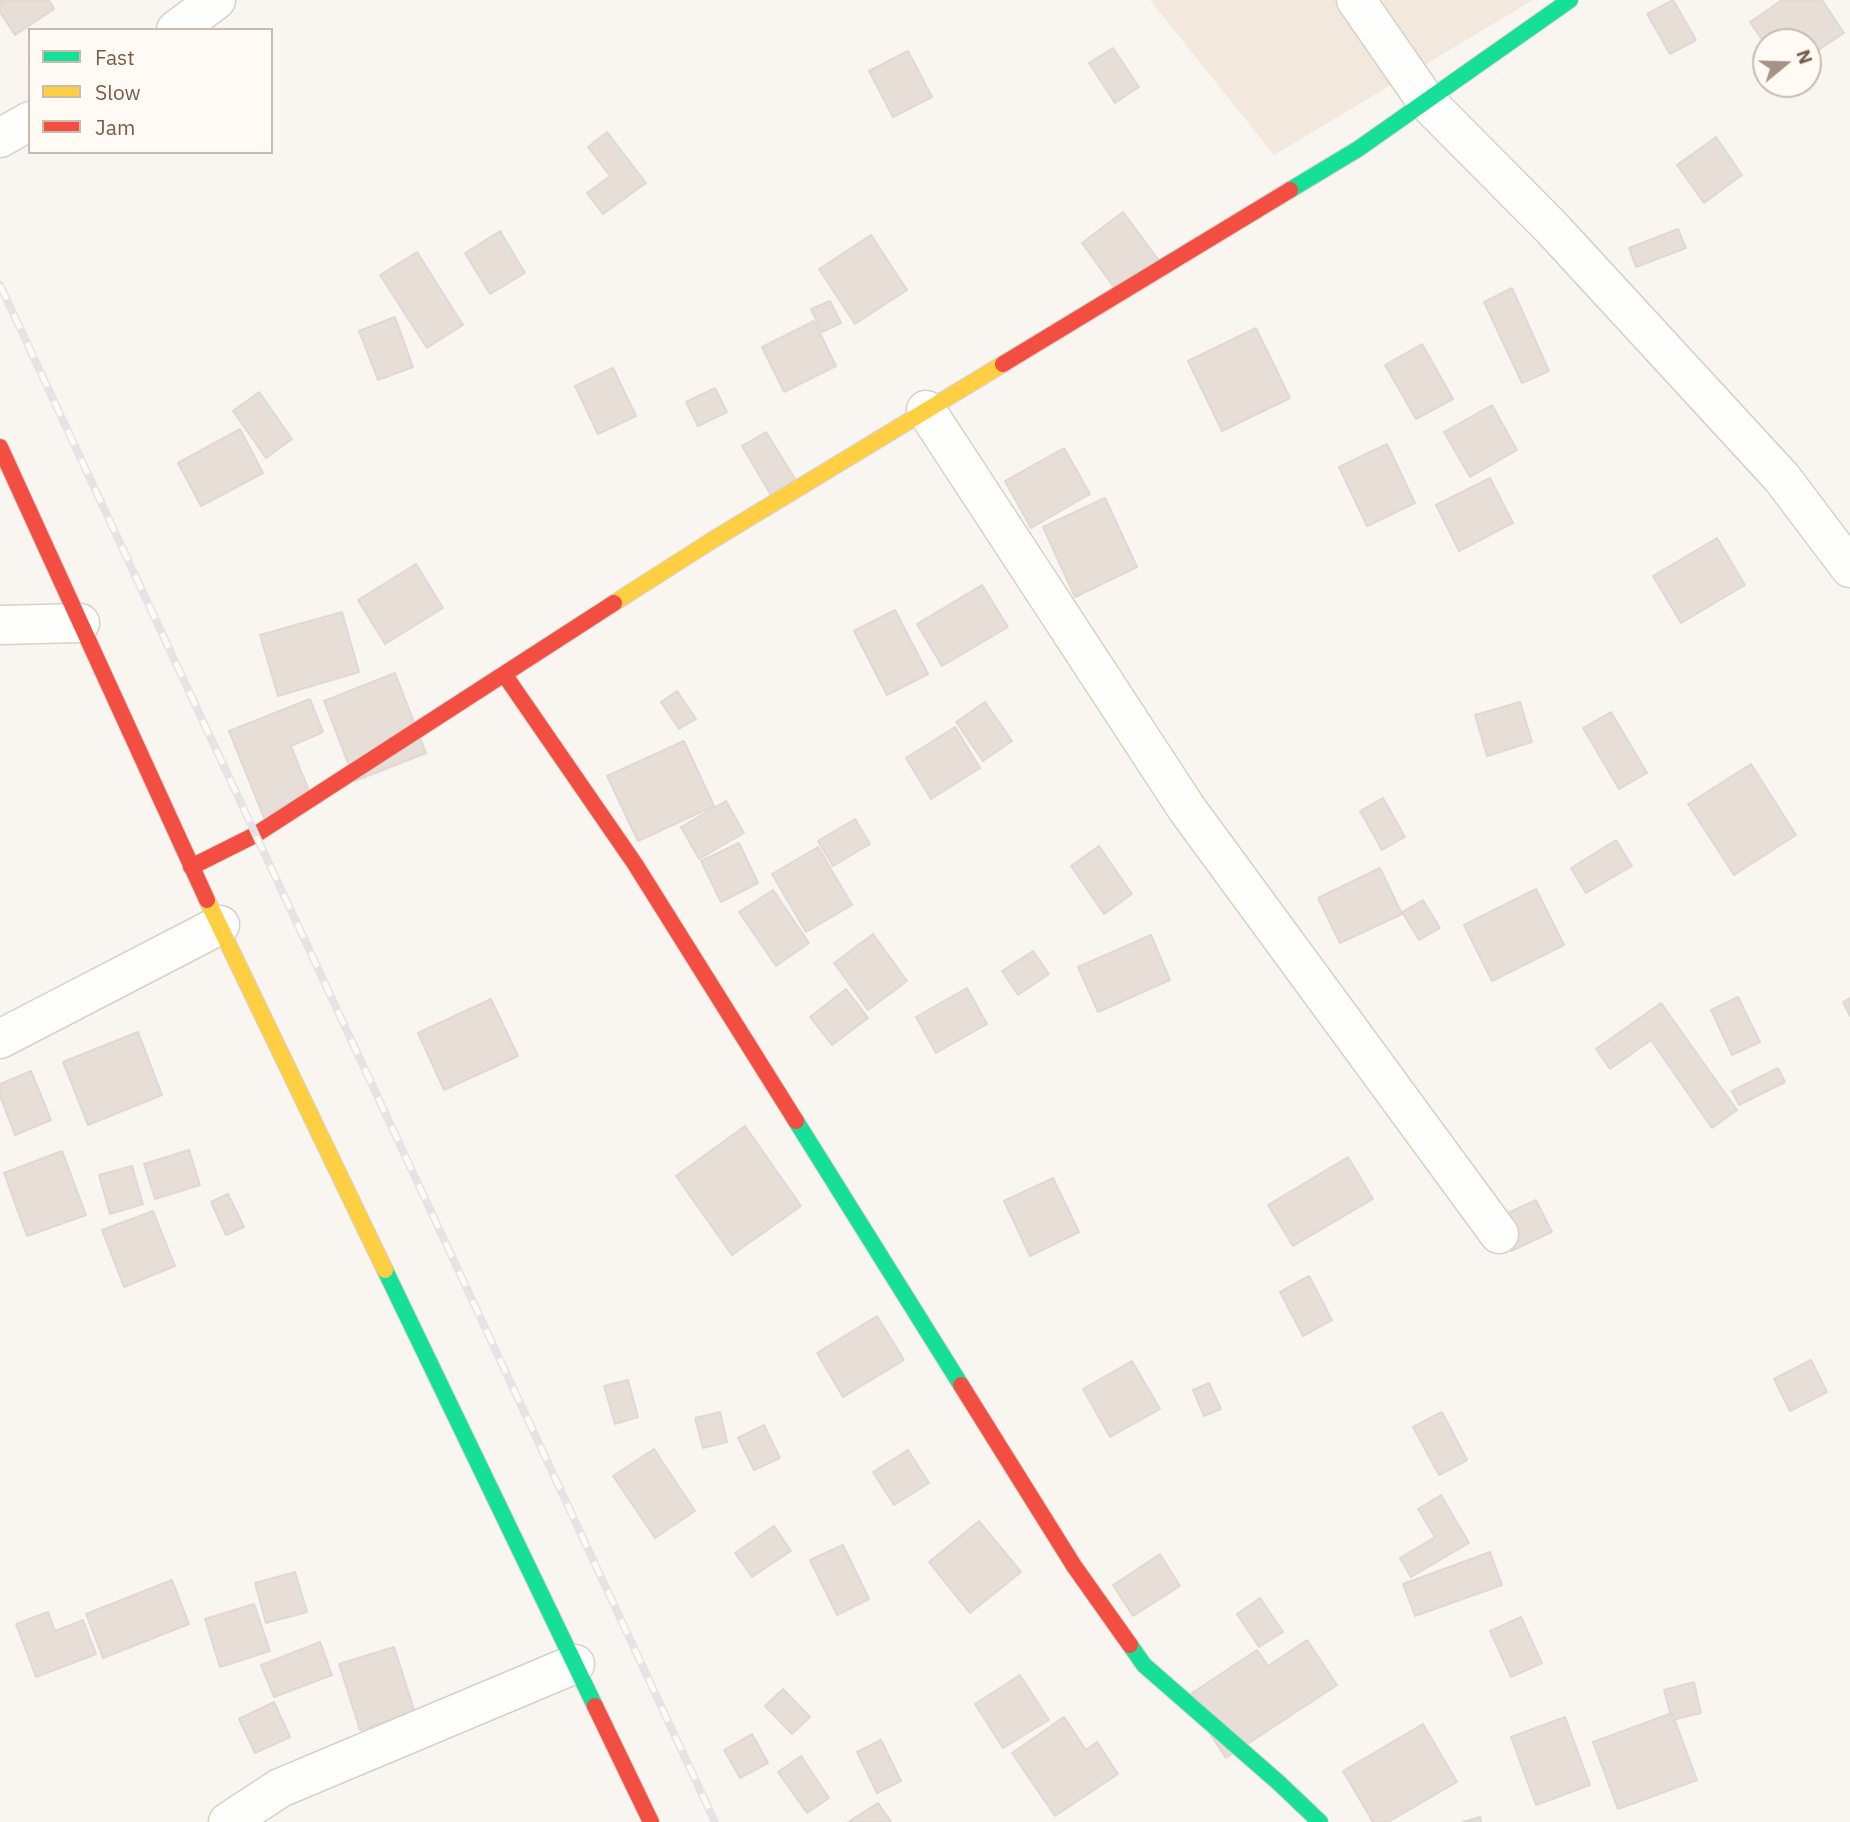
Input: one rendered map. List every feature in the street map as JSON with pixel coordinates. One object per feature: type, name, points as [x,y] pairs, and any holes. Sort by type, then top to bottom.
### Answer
[{"type":"street","points":[[179,28],[216,0]]},
{"type":"street","points":[[1356,0],[1426,101],[1551,227],[1782,478],[1850,568]]},
{"type":"street","points":[[191,867],[255,835],[711,541],[1358,149],[1570,0]]},
{"type":"street","points":[[0,138],[28,122]]},
{"type":"street","points":[[926,410],[1187,809],[1499,1234]]},
{"type":"street","points":[[4,471],[80,624],[191,867],[651,1822]]},
{"type":"street","points":[[0,625],[80,624]]},
{"type":"street","points":[[504,674],[635,864],[1074,1566],[1144,1665],[1320,1822]]},
{"type":"street","points":[[0,1039],[219,925]]},
{"type":"street","points":[[228,1822],[280,1788],[575,1664]]},
{"type":"shaded area","points":[[1150,0],[1533,0],[1274,155]]},
{"type":"building","points":[[0,0],[49,0],[54,9],[15,35],[0,12]]},
{"type":"building","points":[[1673,0],[1696,40],[1670,54],[1647,14]]},
{"type":"building","points":[[1782,0],[1822,0],[1844,33],[1822,48],[1822,28],[1754,28],[1750,22]]},
{"type":"building","points":[[1113,48],[1139,87],[1115,103],[1089,63]]},
{"type":"building","points":[[908,51],[932,97],[893,117],[869,71]]},
{"type":"building","points":[[607,132],[646,183],[603,214],[587,193],[610,176],[588,147]]},
{"type":"building","points":[[1716,137],[1742,175],[1704,203],[1677,165]]},
{"type":"building","points":[[1123,212],[1160,262],[1118,293],[1082,243]]},
{"type":"building","points":[[1678,229],[1686,248],[1636,267],[1629,248]]},
{"type":"building","points":[[500,231],[525,273],[490,294],[465,253]]},
{"type":"building","points":[[871,235],[907,290],[855,324],[819,269]]},
{"type":"building","points":[[417,252],[463,325],[427,348],[380,275]]},
{"type":"building","points":[[1512,288],[1549,371],[1522,383],[1484,302]]},
{"type":"building","points":[[830,301],[841,323],[822,332],[811,309]]},
{"type":"building","points":[[395,317],[413,367],[378,380],[359,331]]},
{"type":"building","points":[[814,321],[836,366],[784,392],[762,347]]},
{"type":"building","points":[[1256,328],[1290,398],[1222,431],[1188,361]]},
{"type":"building","points":[[1422,344],[1453,399],[1416,419],[1385,365]]},
{"type":"building","points":[[613,368],[636,416],[598,434],[575,386]]},
{"type":"building","points":[[715,388],[727,412],[698,426],[686,402]]},
{"type":"building","points":[[259,392],[292,439],[266,458],[233,411]]},
{"type":"building","points":[[1492,405],[1517,450],[1470,477],[1444,432]]},
{"type":"building","points":[[240,429],[263,473],[201,506],[178,463]]},
{"type":"building","points":[[766,432],[797,482],[772,497],[742,446]]},
{"type":"building","points":[[1387,444],[1415,503],[1367,526],[1339,467]]},
{"type":"building","points":[[1064,448],[1090,494],[1031,528],[1005,481]]},
{"type":"building","points":[[1490,478],[1513,523],[1459,551],[1436,505]]},
{"type":"building","points":[[1105,498],[1137,567],[1075,597],[1043,527]]},
{"type":"building","points":[[1717,538],[1745,585],[1681,623],[1653,576]]},
{"type":"building","points":[[416,564],[443,608],[385,644],[358,600]]},
{"type":"building","points":[[982,585],[1008,627],[942,666],[917,624]]},
{"type":"building","points":[[895,610],[928,674],[887,695],[854,631]]},
{"type":"building","points":[[342,612],[359,672],[278,696],[260,635]]},
{"type":"building","points":[[395,673],[426,753],[355,781],[324,701]]},
{"type":"building","points":[[677,691],[696,719],[679,729],[661,702]]},
{"type":"building","points":[[310,699],[323,732],[291,746],[313,801],[265,820],[229,731]]},
{"type":"building","points":[[985,702],[1012,741],[983,761],[956,722]]},
{"type":"building","points":[[1520,702],[1532,742],[1487,756],[1475,715]]},
{"type":"building","points":[[1611,712],[1647,773],[1619,789],[1583,728]]},
{"type":"building","points":[[955,727],[980,768],[931,799],[906,758]]},
{"type":"building","points":[[684,741],[714,806],[638,841],[607,776]]},
{"type":"building","points":[[1751,764],[1796,835],[1734,875],[1688,804]]},
{"type":"building","points":[[1383,798],[1405,837],[1382,850],[1360,811]]},
{"type":"building","points":[[726,801],[744,833],[699,859],[681,827]]},
{"type":"building","points":[[855,819],[870,844],[833,866],[818,841]]},
{"type":"building","points":[[1616,840],[1632,866],[1586,893],[1571,868]]},
{"type":"building","points":[[739,843],[758,883],[721,902],[701,861]]},
{"type":"building","points":[[1099,846],[1132,894],[1104,914],[1071,866]]},
{"type":"building","points":[[818,847],[852,905],[806,932],[772,874]]},
{"type":"building","points":[[1380,868],[1402,914],[1340,943],[1318,898]]},
{"type":"building","points":[[1536,889],[1564,945],[1492,981],[1464,925]]},
{"type":"building","points":[[773,890],[809,943],[776,966],[739,912]]},
{"type":"building","points":[[1423,900],[1440,928],[1419,940],[1402,912]]},
{"type":"building","points":[[873,934],[907,981],[868,1010],[834,963]]},
{"type":"building","points":[[1151,935],[1170,980],[1098,1012],[1078,967]]},
{"type":"building","points":[[1033,951],[1049,974],[1018,995],[1002,971]]},
{"type":"building","points":[[967,988],[987,1024],[936,1053],[916,1017]]},
{"type":"building","points":[[846,989],[868,1018],[832,1045],[810,1017]]},
{"type":"building","points":[[1738,997],[1760,1042],[1732,1055],[1711,1010]]},
{"type":"building","points":[[1850,998],[1850,1016],[1843,1002]]},
{"type":"building","points":[[491,999],[518,1056],[444,1090],[418,1033]]},
{"type":"building","points":[[1661,1003],[1737,1110],[1712,1128],[1651,1040],[1610,1069],[1596,1049]]},
{"type":"building","points":[[138,1032],[162,1095],[88,1125],[63,1062]]},
{"type":"building","points":[[1778,1068],[1785,1082],[1739,1105],[1732,1091]]},
{"type":"building","points":[[31,1071],[51,1120],[15,1135],[0,1096],[0,1084]]},
{"type":"building","points":[[745,1126],[801,1206],[732,1255],[676,1176]]},
{"type":"building","points":[[189,1150],[200,1185],[155,1199],[144,1164]]},
{"type":"building","points":[[62,1151],[86,1215],[27,1236],[4,1173]]},
{"type":"building","points":[[1348,1157],[1373,1199],[1293,1246],[1268,1205]]},
{"type":"building","points":[[132,1166],[143,1204],[110,1214],[99,1175]]},
{"type":"building","points":[[1053,1178],[1079,1232],[1030,1256],[1004,1201]]},
{"type":"building","points":[[228,1194],[244,1227],[226,1235],[211,1202]]},
{"type":"building","points":[[1536,1200],[1552,1232],[1511,1251],[1495,1219]]},
{"type":"building","points":[[153,1211],[175,1266],[124,1287],[102,1230]]},
{"type":"building","points":[[1309,1276],[1332,1320],[1303,1336],[1280,1292]]},
{"type":"building","points":[[877,1316],[904,1360],[843,1397],[817,1353]]},
{"type":"building","points":[[1811,1360],[1827,1392],[1790,1411],[1774,1379]]},
{"type":"building","points":[[1132,1361],[1160,1409],[1110,1437],[1083,1389]]},
{"type":"building","points":[[628,1380],[638,1417],[615,1424],[604,1386]]},
{"type":"building","points":[[1209,1383],[1221,1409],[1204,1416],[1193,1390]]},
{"type":"building","points":[[720,1412],[727,1442],[703,1448],[695,1418]]},
{"type":"building","points":[[1442,1412],[1467,1460],[1439,1475],[1413,1427]]},
{"type":"building","points":[[764,1425],[780,1458],[754,1470],[738,1438]]},
{"type":"building","points":[[654,1449],[695,1511],[655,1538],[613,1476]]},
{"type":"building","points":[[908,1450],[929,1483],[894,1505],[873,1472]]},
{"type":"building","points":[[1441,1495],[1469,1543],[1411,1577],[1400,1558],[1435,1537],[1418,1509]]},
{"type":"building","points":[[979,1521],[1021,1572],[970,1613],[929,1562]]},
{"type":"building","points":[[774,1526],[791,1551],[752,1577],[735,1553]]},
{"type":"building","points":[[843,1545],[869,1599],[837,1615],[810,1560]]},
{"type":"building","points":[[1490,1552],[1502,1585],[1415,1616],[1403,1584]]},
{"type":"building","points":[[1160,1554],[1180,1586],[1133,1616],[1113,1585]]},
{"type":"building","points":[[295,1572],[307,1612],[266,1623],[255,1583]]},
{"type":"building","points":[[172,1580],[189,1624],[103,1658],[86,1614]]},
{"type":"building","points":[[1260,1598],[1283,1632],[1259,1647],[1237,1614]]},
{"type":"building","points":[[254,1604],[270,1651],[220,1667],[205,1619]]},
{"type":"building","points":[[48,1612],[55,1631],[83,1620],[96,1654],[36,1677],[16,1624]]},
{"type":"building","points":[[1521,1617],[1542,1663],[1511,1677],[1490,1631]]},
{"type":"building","points":[[1307,1640],[1337,1685],[1226,1758],[1186,1697],[1257,1650],[1268,1666]]},
{"type":"building","points":[[320,1642],[332,1675],[274,1697],[261,1665]]},
{"type":"building","points":[[394,1647],[415,1713],[360,1730],[339,1664]]},
{"type":"building","points":[[1020,1675],[1049,1720],[1003,1748],[975,1704]]},
{"type":"building","points":[[1694,1682],[1701,1713],[1672,1720],[1664,1690]]},
{"type":"building","points":[[783,1689],[810,1717],[792,1734],[765,1706]]},
{"type":"building","points":[[274,1702],[290,1737],[255,1753],[239,1719]]},
{"type":"building","points":[[1672,1713],[1697,1780],[1618,1809],[1593,1742]]},
{"type":"building","points":[[1064,1717],[1086,1750],[1097,1742],[1118,1774],[1055,1816],[1012,1753]]},
{"type":"building","points":[[1565,1717],[1590,1785],[1536,1805],[1511,1737]]},
{"type":"building","points":[[1423,1724],[1457,1782],[1388,1822],[1373,1822],[1343,1771]]},
{"type":"building","points":[[752,1734],[768,1763],[740,1778],[724,1750]]},
{"type":"building","points":[[881,1740],[901,1781],[877,1793],[857,1752]]},
{"type":"building","points":[[801,1756],[829,1798],[807,1813],[778,1772]]},
{"type":"building","points":[[878,1803],[891,1822],[848,1822]]},
{"type":"building","points":[[1480,1817],[1481,1822],[1463,1822]]},
{"type":"railway","points":[[0,285],[715,1822]]},
{"type":"traffic: fast","points":[[1290,190],[1358,149],[1570,0]]},
{"type":"traffic: fast","points":[[796,1121],[961,1385]]},
{"type":"traffic: fast","points":[[385,1270],[595,1706]]},
{"type":"traffic: fast","points":[[1130,1645],[1144,1665],[1320,1822]]},
{"type":"traffic: slow","points":[[614,603],[1003,364]]},
{"type":"traffic: slow","points":[[207,900],[385,1270]]},
{"type":"traffic: jam","points":[[1003,364],[1290,190]]},
{"type":"traffic: jam","points":[[0,447],[207,900]]},
{"type":"traffic: jam","points":[[191,867],[255,835],[614,603]]},
{"type":"traffic: jam","points":[[504,674],[635,864],[796,1121]]},
{"type":"traffic: jam","points":[[961,1385],[1074,1566],[1130,1645]]},
{"type":"traffic: jam","points":[[595,1706],[651,1822]]}]
